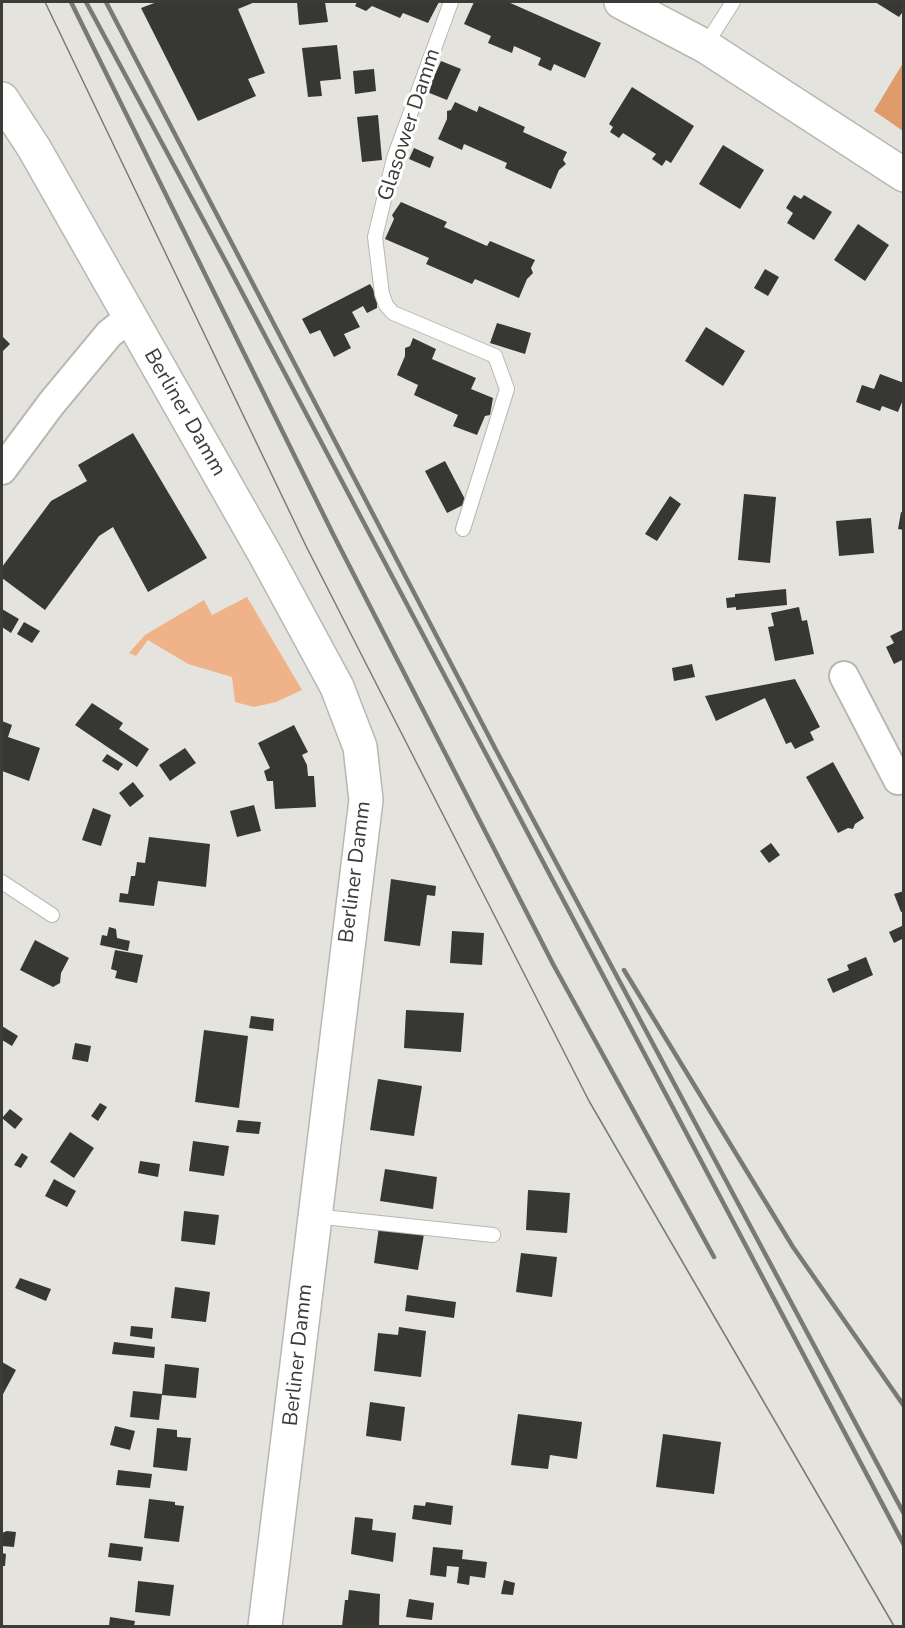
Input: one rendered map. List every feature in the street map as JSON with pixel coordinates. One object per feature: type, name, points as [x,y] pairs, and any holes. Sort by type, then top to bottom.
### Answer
[{"type":"main road","points":[[621,2],[705,46],[903,175]]},
{"type":"main road","name":"Berliner Damm","points":[[2,99],[34,148],[266,556],[326,667],[351,719],[360,747],[366,800],[265,1626]]},
{"type":"street","points":[[2,470],[51,404],[109,334],[129,318]]},
{"type":"street","points":[[844,676],[902,782]]},
{"type":"lane","name":"Glasower Damm","points":[[452,2],[394,158],[375,237],[382,294],[386,305],[393,313],[495,356],[507,389],[463,528]]},
{"type":"lane","points":[[705,46],[733,2]]},
{"type":"lane","points":[[2,882],[52,915]]},
{"type":"lane","points":[[314,1216],[493,1235]]},
{"type":"shaded area","points":[[903,63],[903,131],[874,111]]},
{"type":"shaded area","points":[[247,597],[302,690],[276,702],[254,707],[235,702],[232,677],[188,664],[148,640],[136,656],[129,653],[145,635],[204,600],[212,615]]},
{"type":"building","points":[[157,2],[255,2],[238,9],[265,73],[248,79],[256,96],[198,121],[141,8]]},
{"type":"building","points":[[297,2],[325,2],[328,22],[299,25]]},
{"type":"building","points":[[357,2],[439,2],[428,23],[403,13],[400,18],[372,6],[366,11],[355,6]]},
{"type":"building","points":[[474,2],[508,2],[601,43],[585,78],[554,64],[551,71],[538,65],[541,58],[514,46],[512,53],[488,43],[491,36],[464,24]]},
{"type":"building","points":[[875,2],[904,2],[904,10],[899,17]]},
{"type":"building","points":[[337,45],[341,79],[320,81],[322,96],[308,97],[302,48]]},
{"type":"building","points":[[441,61],[461,69],[447,100],[427,92]]},
{"type":"building","points":[[374,69],[376,91],[355,94],[353,71]]},
{"type":"building","points":[[632,87],[694,126],[671,163],[666,160],[662,166],[652,159],[656,154],[623,133],[619,138],[610,132],[613,127],[609,124]]},
{"type":"building","points":[[455,102],[477,112],[479,106],[525,127],[523,132],[567,152],[563,160],[566,164],[559,170],[551,189],[505,168],[507,163],[464,144],[462,150],[438,139],[447,119],[447,111],[451,110]]},
{"type":"building","points":[[378,115],[382,160],[362,162],[357,117]]},
{"type":"building","points":[[723,145],[764,170],[740,209],[699,184]]},
{"type":"building","points":[[414,148],[434,157],[430,168],[409,159]]},
{"type":"building","points":[[794,195],[801,199],[804,195],[832,212],[814,240],[787,223],[793,213],[786,208]]},
{"type":"building","points":[[401,202],[447,222],[444,227],[487,246],[490,241],[535,260],[531,268],[533,273],[527,279],[519,298],[475,279],[472,284],[426,264],[429,258],[385,239],[394,219],[392,215]]},
{"type":"building","points":[[858,224],[889,245],[865,281],[834,260]]},
{"type":"building","points":[[765,269],[779,277],[768,296],[754,288]]},
{"type":"building","points":[[370,284],[377,296],[377,308],[367,313],[363,306],[352,312],[360,327],[344,334],[351,348],[334,357],[320,330],[310,334],[302,319]]},
{"type":"building","points":[[497,323],[531,333],[525,354],[490,343]]},
{"type":"building","points":[[706,327],[745,351],[723,386],[685,361]]},
{"type":"building","points":[[2,336],[10,344],[2,352]]},
{"type":"building","points":[[413,338],[436,349],[432,359],[476,378],[471,389],[493,398],[490,415],[485,416],[477,435],[453,426],[458,415],[414,395],[418,385],[397,375],[405,356],[405,348],[410,346]]},
{"type":"building","points":[[880,374],[904,383],[904,397],[898,412],[882,406],[880,411],[856,402],[862,385],[874,389]]},
{"type":"building","points":[[133,433],[207,558],[148,592],[113,527],[99,536],[45,610],[2,578],[2,567],[51,501],[87,481],[78,465]]},
{"type":"building","points":[[445,461],[467,503],[447,513],[425,471]]},
{"type":"building","points":[[744,494],[776,497],[770,563],[738,560]]},
{"type":"building","points":[[670,496],[681,504],[657,541],[645,534]]},
{"type":"building","points":[[901,512],[904,513],[904,530],[898,529]]},
{"type":"building","points":[[871,518],[874,553],[839,556],[836,521]]},
{"type":"building","points":[[786,589],[787,605],[736,610],[736,607],[727,608],[726,598],[735,597],[735,594]]},
{"type":"building","points":[[799,607],[802,621],[807,620],[814,654],[775,661],[768,627],[774,626],[771,613]]},
{"type":"building","points":[[2,609],[19,619],[11,633],[2,627]]},
{"type":"building","points":[[24,622],[40,631],[32,643],[17,634]]},
{"type":"building","points":[[904,629],[904,659],[894,664],[886,647],[894,643],[890,636]]},
{"type":"building","points":[[692,664],[695,677],[674,681],[672,668]]},
{"type":"building","points":[[795,679],[820,727],[810,732],[814,740],[795,749],[791,742],[786,744],[765,698],[716,721],[705,696]]},
{"type":"building","points":[[92,703],[123,723],[119,729],[149,749],[137,767],[75,725]]},
{"type":"building","points":[[2,721],[12,725],[8,737],[40,748],[29,781],[2,771]]},
{"type":"building","points":[[294,725],[308,752],[302,755],[307,765],[308,776],[314,776],[316,807],[275,809],[273,781],[267,781],[264,771],[270,768],[258,743]]},
{"type":"building","points":[[185,748],[196,763],[170,781],[159,765]]},
{"type":"building","points":[[107,754],[123,764],[118,771],[102,761]]},
{"type":"building","points":[[833,762],[864,818],[855,824],[853,829],[848,828],[838,833],[806,777]]},
{"type":"building","points":[[133,782],[144,796],[130,807],[119,793]]},
{"type":"building","points":[[254,805],[261,831],[237,837],[230,811]]},
{"type":"building","points":[[93,808],[111,815],[101,846],[82,840]]},
{"type":"building","points":[[149,837],[210,844],[206,887],[158,881],[154,906],[119,902],[120,893],[128,894],[131,876],[135,876],[137,862],[145,863]]},
{"type":"building","points":[[771,843],[780,855],[769,863],[760,851]]},
{"type":"building","points":[[391,879],[436,886],[435,896],[427,895],[420,946],[384,941]]},
{"type":"building","points":[[904,891],[904,911],[901,912],[894,894]]},
{"type":"building","points":[[904,925],[904,938],[894,943],[889,932]]},
{"type":"building","points":[[109,927],[116,929],[117,938],[130,941],[128,951],[100,945],[102,935],[107,936]]},
{"type":"building","points":[[452,931],[484,933],[482,965],[450,963]]},
{"type":"building","points":[[35,940],[69,958],[61,973],[60,983],[53,987],[20,970]]},
{"type":"building","points":[[115,950],[143,955],[137,983],[115,978],[117,971],[111,969]]},
{"type":"building","points":[[866,957],[873,975],[833,993],[827,979],[849,970],[847,965]]},
{"type":"building","points":[[406,1010],[464,1013],[461,1052],[404,1048]]},
{"type":"building","points":[[251,1016],[274,1019],[273,1031],[249,1028]]},
{"type":"building","points":[[2,1026],[18,1036],[12,1046],[2,1040]]},
{"type":"building","points":[[204,1030],[248,1036],[239,1108],[195,1102]]},
{"type":"building","points":[[75,1043],[91,1046],[88,1062],[72,1059]]},
{"type":"building","points":[[378,1079],[422,1086],[414,1136],[370,1130]]},
{"type":"building","points":[[100,1103],[107,1107],[98,1121],[91,1116]]},
{"type":"building","points":[[10,1109],[23,1119],[15,1129],[2,1118]]},
{"type":"building","points":[[238,1120],[261,1122],[259,1134],[236,1132]]},
{"type":"building","points":[[70,1132],[94,1148],[74,1178],[50,1162]]},
{"type":"building","points":[[193,1141],[229,1146],[224,1176],[189,1171]]},
{"type":"building","points":[[22,1153],[28,1157],[21,1168],[14,1165]]},
{"type":"building","points":[[140,1161],[160,1164],[158,1177],[138,1173]]},
{"type":"building","points":[[385,1169],[437,1177],[433,1209],[380,1201]]},
{"type":"building","points":[[54,1179],[76,1191],[67,1207],[45,1196]]},
{"type":"building","points":[[528,1190],[570,1193],[567,1233],[526,1230]]},
{"type":"building","points":[[184,1211],[219,1215],[215,1245],[181,1241]]},
{"type":"building","points":[[379,1227],[424,1234],[418,1270],[374,1263]]},
{"type":"building","points":[[521,1253],[557,1257],[552,1297],[516,1292]]},
{"type":"building","points":[[20,1278],[51,1289],[46,1301],[15,1288]]},
{"type":"building","points":[[175,1287],[210,1292],[206,1322],[171,1318]]},
{"type":"building","points":[[407,1295],[456,1302],[454,1318],[405,1311]]},
{"type":"building","points":[[131,1326],[153,1328],[152,1339],[130,1336]]},
{"type":"building","points":[[399,1327],[426,1331],[421,1377],[374,1371],[378,1333],[398,1335]]},
{"type":"building","points":[[114,1342],[155,1347],[154,1358],[112,1354]]},
{"type":"building","points":[[2,1362],[16,1370],[2,1396]]},
{"type":"building","points":[[165,1364],[199,1368],[196,1398],[162,1395],[159,1420],[130,1417],[133,1391],[162,1394]]},
{"type":"building","points":[[370,1402],[405,1407],[401,1441],[366,1436]]},
{"type":"building","points":[[518,1414],[582,1422],[577,1459],[550,1455],[548,1469],[511,1465]]},
{"type":"building","points":[[115,1426],[135,1431],[130,1450],[110,1445]]},
{"type":"building","points":[[157,1428],[177,1430],[177,1437],[191,1438],[187,1471],[153,1467]]},
{"type":"building","points":[[663,1434],[721,1442],[714,1494],[656,1487]]},
{"type":"building","points":[[118,1470],[152,1474],[150,1488],[116,1485]]},
{"type":"building","points":[[149,1499],[175,1502],[175,1505],[184,1506],[179,1542],[144,1538]]},
{"type":"building","points":[[426,1502],[453,1506],[451,1525],[412,1519],[414,1505],[425,1506]]},
{"type":"building","points":[[355,1517],[373,1519],[372,1530],[396,1533],[393,1562],[351,1554]]},
{"type":"building","points":[[16,1532],[14,1547],[2,1546],[2,1533]]},
{"type":"building","points":[[110,1543],[143,1547],[141,1561],[108,1557]]},
{"type":"building","points":[[433,1547],[463,1550],[462,1559],[487,1562],[485,1578],[470,1576],[469,1585],[457,1583],[459,1567],[447,1566],[446,1577],[430,1575]]},
{"type":"building","points":[[2,1553],[6,1554],[5,1566],[2,1566]]},
{"type":"building","points":[[504,1580],[515,1583],[513,1595],[501,1594]]},
{"type":"building","points":[[138,1581],[174,1585],[170,1616],[135,1612]]},
{"type":"building","points":[[349,1590],[380,1594],[379,1626],[342,1626],[345,1600],[348,1600]]},
{"type":"building","points":[[409,1599],[434,1603],[432,1620],[406,1617]]},
{"type":"building","points":[[110,1617],[135,1621],[134,1626],[109,1626]]},
{"type":"tram line","points":[[45,2],[306,546],[589,1101],[894,1626]]},
{"type":"railway","points":[[71,2],[333,534],[553,964],[714,1257]]},
{"type":"railway","points":[[86,2],[226,262],[904,1545]]},
{"type":"railway","points":[[106,2],[496,750],[904,1514]]},
{"type":"railway","points":[[624,970],[793,1247],[904,1406]]}]
